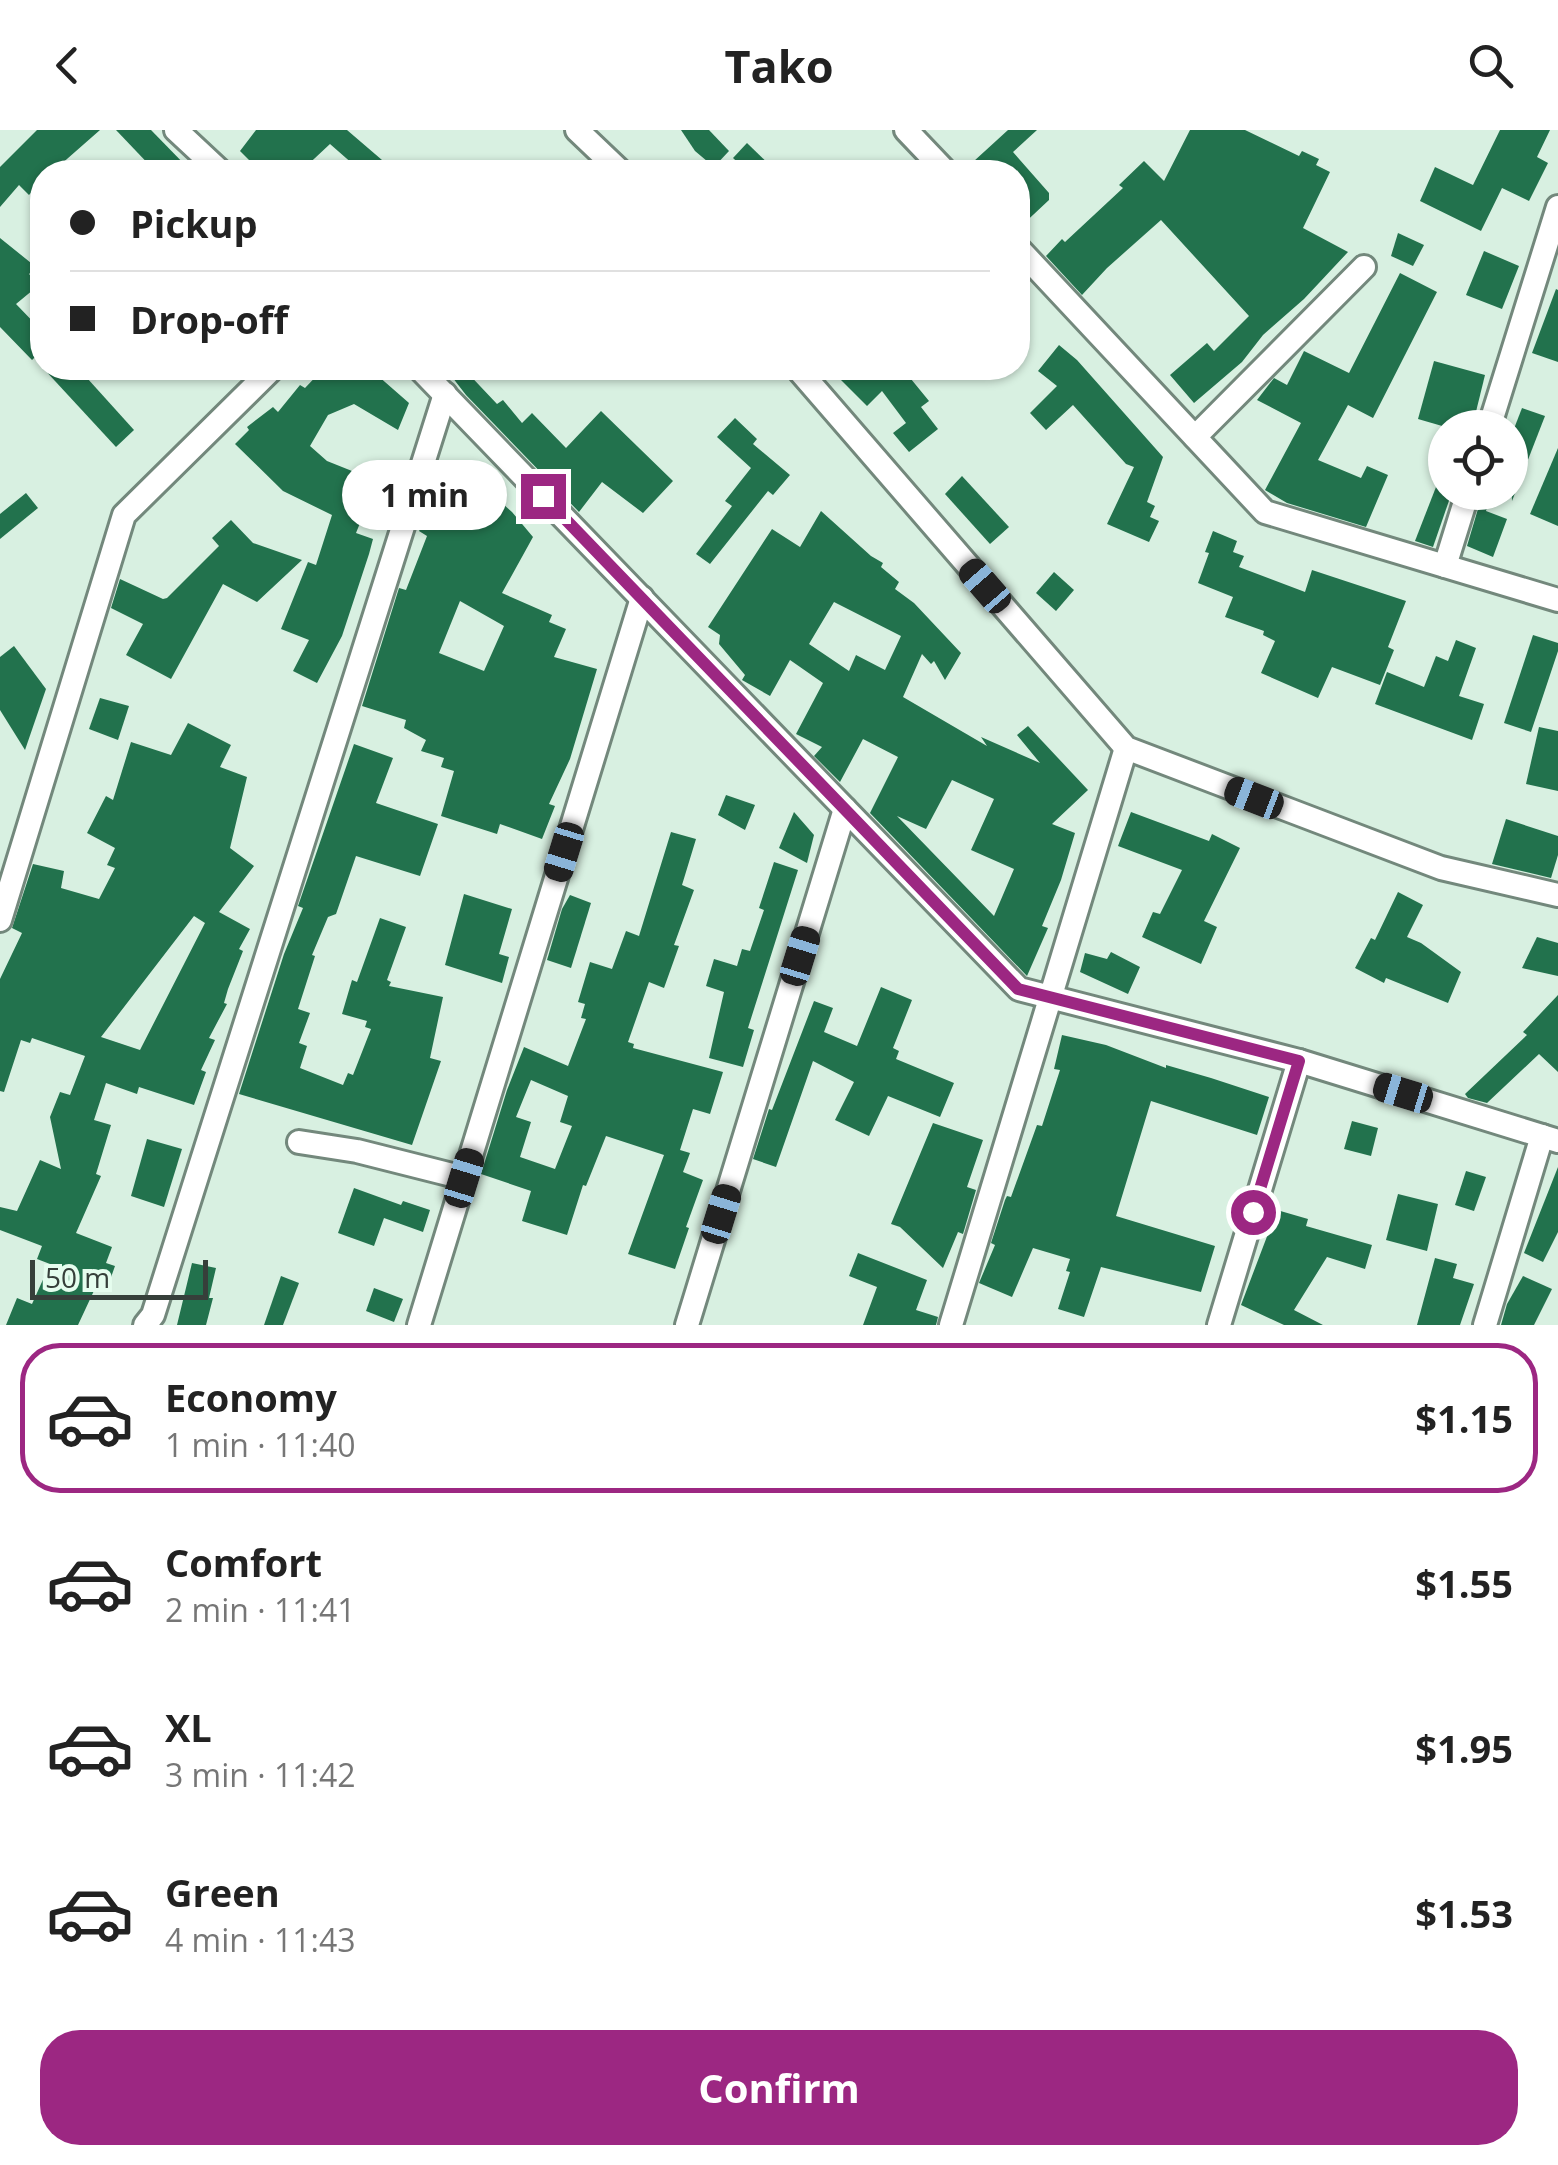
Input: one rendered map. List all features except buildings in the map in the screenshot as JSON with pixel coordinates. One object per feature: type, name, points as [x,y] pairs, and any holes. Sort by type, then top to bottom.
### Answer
[{"type":"street","points":[[176,130],[208,160]]},
{"type":"street","points":[[576,130],[608,160]]},
{"type":"street","points":[[906,130],[935,160]]},
{"type":"street","points":[[1495,410],[1558,206]]},
{"type":"street","points":[[1030,261],[1266,512],[1558,600]]},
{"type":"street","points":[[1195,438],[1364,267]]},
{"type":"street","points":[[0,920],[124,514],[261,380]]},
{"type":"street","points":[[431,380],[1018,989],[1299,1061],[1550,1138],[1485,1325]]},
{"type":"street","points":[[807,380],[1126,748],[1442,868],[1558,895]]},
{"type":"street","points":[[146,1325],[153,1315],[444,394]]},
{"type":"street","points":[[1445,566],[1462,510]]},
{"type":"street","points":[[420,1325],[642,598]]},
{"type":"street","points":[[950,1325],[1126,748]]},
{"type":"street","points":[[687,1325],[845,809]]},
{"type":"street","points":[[1219,1325],[1299,1061]]},
{"type":"street","points":[[299,1142],[358,1150],[464,1178]]},
{"type":"route","points":[[543,496],[1018,989],[1299,1061],[1253,1212]]}]
